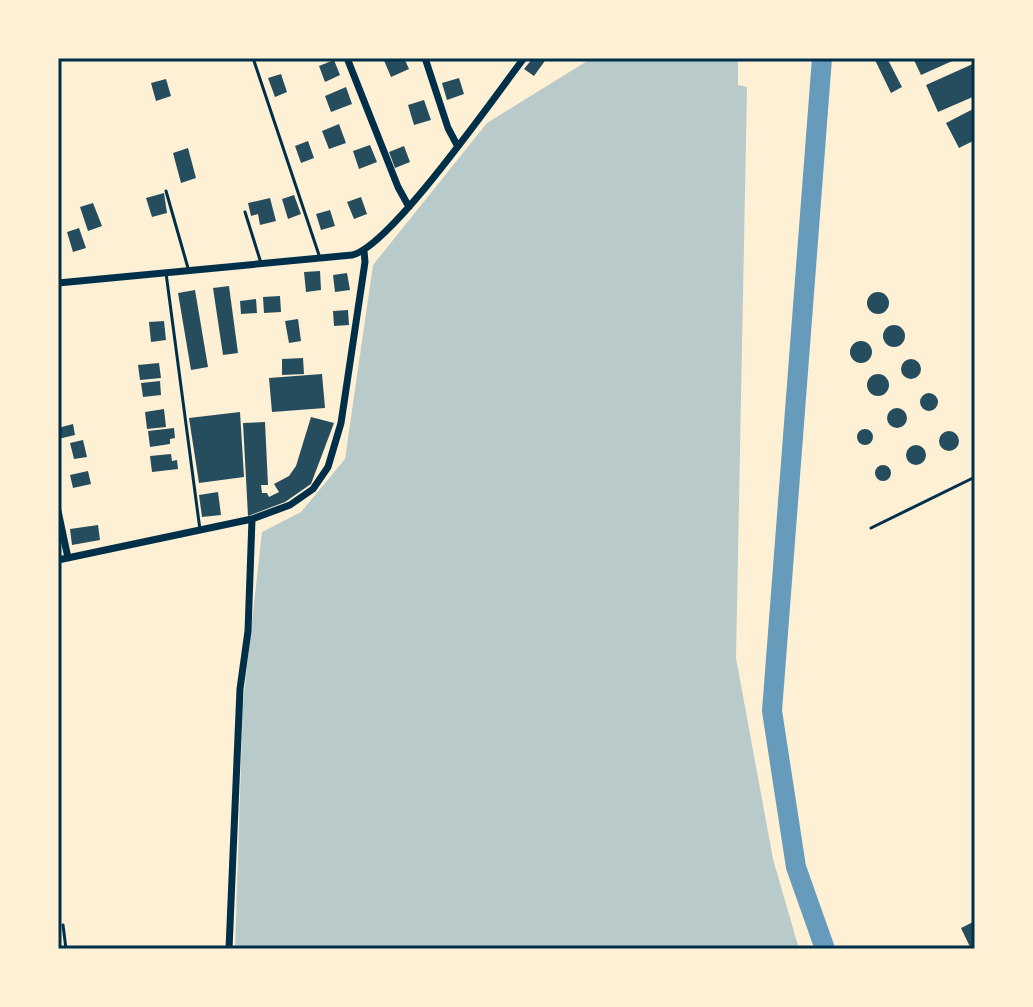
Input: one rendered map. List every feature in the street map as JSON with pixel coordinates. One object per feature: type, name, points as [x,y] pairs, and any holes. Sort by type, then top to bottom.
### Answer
[{"type":"street","points":[[347,58],[398,187],[409,207]]},
{"type":"street","points":[[425,58],[448,128],[457,145]]},
{"type":"street","points":[[58,283],[364,251],[376,243],[409,207],[524,58]]},
{"type":"street","points":[[58,560],[252,519],[302,499],[321,481],[341,423],[365,262],[364,251]]},
{"type":"street","points":[[58,511],[68,558]]},
{"type":"street","points":[[229,949],[240,689],[248,631],[252,519]]},
{"type":"lane","points":[[253,58],[320,258]]},
{"type":"lane","points":[[166,191],[189,270]]},
{"type":"lane","points":[[245,212],[261,263]]},
{"type":"lane","points":[[166,273],[200,530]]},
{"type":"lane","points":[[871,528],[975,477]]},
{"type":"lane","points":[[63,925],[66,949]]},
{"type":"shaded area","points":[[592,58],[738,58],[738,85],[747,87],[736,658],[773,859],[799,949],[235,949],[243,703],[262,532],[301,512],[345,459],[373,265],[487,123]]},
{"type":"building","points":[[383,58],[404,58],[409,69],[391,77]]},
{"type":"building","points":[[533,58],[547,58],[534,76],[524,69]]},
{"type":"building","points":[[874,58],[887,58],[902,87],[891,93]]},
{"type":"building","points":[[913,58],[959,58],[921,75]]},
{"type":"building","points":[[334,60],[340,75],[325,82],[319,66]]},
{"type":"building","points":[[975,63],[975,96],[938,112],[926,85]]},
{"type":"building","points":[[281,74],[287,92],[275,97],[268,78]]},
{"type":"building","points":[[459,78],[464,94],[447,100],[442,83]]},
{"type":"building","points":[[166,79],[171,96],[156,101],[151,83]]},
{"type":"building","points":[[346,87],[352,104],[331,112],[325,96]]},
{"type":"building","points":[[424,100],[431,120],[414,125],[408,105]]},
{"type":"building","points":[[975,108],[975,140],[959,148],[946,123]]},
{"type":"building","points":[[339,124],[346,143],[329,149],[322,131]]},
{"type":"building","points":[[308,141],[314,158],[301,163],[295,146]]},
{"type":"building","points":[[370,145],[377,162],[359,169],[353,151]]},
{"type":"building","points":[[404,146],[410,162],[395,168],[389,152]]},
{"type":"building","points":[[188,148],[196,178],[181,183],[173,153]]},
{"type":"building","points":[[164,193],[167,213],[152,217],[146,198]]},
{"type":"building","points":[[294,195],[301,214],[288,219],[282,199]]},
{"type":"building","points":[[361,197],[367,214],[354,219],[347,202]]},
{"type":"building","points":[[270,198],[276,221],[260,225],[258,214],[251,216],[248,203]]},
{"type":"building","points":[[93,203],[102,226],[88,231],[80,207]]},
{"type":"building","points":[[330,210],[335,226],[321,230],[316,214]]},
{"type":"building","points":[[79,228],[86,248],[73,252],[67,232]]},
{"type":"building","points":[[320,271],[321,290],[306,292],[304,272]]},
{"type":"building","points":[[347,273],[350,290],[335,292],[333,275]]},
{"type":"building","points":[[229,286],[238,353],[223,355],[213,288]]},
{"type":"building","points":[[195,290],[208,367],[191,370],[178,293]]},
{"type":"building","points":[[878,292],[889,303],[878,314],[867,303]]},
{"type":"building","points":[[280,296],[281,312],[264,313],[263,297]]},
{"type":"building","points":[[256,299],[257,313],[241,314],[240,301]]},
{"type":"building","points":[[348,310],[349,325],[334,326],[333,311]]},
{"type":"building","points":[[298,319],[301,341],[289,343],[285,321]]},
{"type":"building","points":[[164,321],[166,340],[151,342],[149,322]]},
{"type":"building","points":[[894,325],[905,336],[894,347],[883,336]]},
{"type":"building","points":[[861,341],[872,352],[861,363],[850,352]]},
{"type":"building","points":[[303,358],[304,374],[282,375],[282,359]]},
{"type":"building","points":[[907,359],[915,359],[921,369],[915,379],[907,379],[901,373],[901,365]]},
{"type":"building","points":[[159,363],[161,378],[140,380],[138,365]]},
{"type":"building","points":[[322,374],[325,408],[272,412],[269,378]]},
{"type":"building","points":[[878,374],[889,385],[878,396],[867,385]]},
{"type":"building","points":[[160,381],[161,395],[143,397],[141,383]]},
{"type":"building","points":[[929,393],[938,402],[929,411],[920,402]]},
{"type":"building","points":[[897,408],[904,411],[907,418],[904,425],[897,428],[890,425],[887,418],[890,411]]},
{"type":"building","points":[[164,409],[166,427],[147,429],[145,412]]},
{"type":"building","points":[[240,412],[244,477],[199,483],[189,418]]},
{"type":"building","points":[[311,417],[334,423],[311,484],[285,502],[248,516],[243,423],[265,422],[268,485],[261,485],[262,493],[267,493],[269,497],[279,492],[274,484],[289,476],[296,466]]},
{"type":"building","points":[[73,424],[75,435],[58,439],[58,428]]},
{"type":"building","points":[[174,428],[175,438],[170,439],[170,444],[150,447],[148,431]]},
{"type":"building","points":[[865,429],[871,431],[871,443],[865,445],[859,443],[857,437],[859,431]]},
{"type":"building","points":[[945,431],[953,431],[959,441],[953,451],[945,451],[939,445],[939,437]]},
{"type":"building","points":[[83,440],[87,457],[74,459],[70,443]]},
{"type":"building","points":[[916,445],[923,448],[926,455],[923,462],[916,465],[909,462],[906,455],[909,448]]},
{"type":"building","points":[[171,454],[172,461],[177,460],[178,469],[152,472],[150,456]]},
{"type":"building","points":[[883,465],[891,473],[883,481],[875,473]]},
{"type":"building","points":[[88,471],[91,484],[73,488],[70,475]]},
{"type":"building","points":[[218,492],[221,515],[202,517],[199,495]]},
{"type":"building","points":[[98,525],[100,540],[72,545],[70,529]]},
{"type":"building","points":[[975,921],[975,949],[971,949],[961,928]]},
{"type":"waterway","points":[[822,58],[772,711],[796,867],[825,949]]}]
